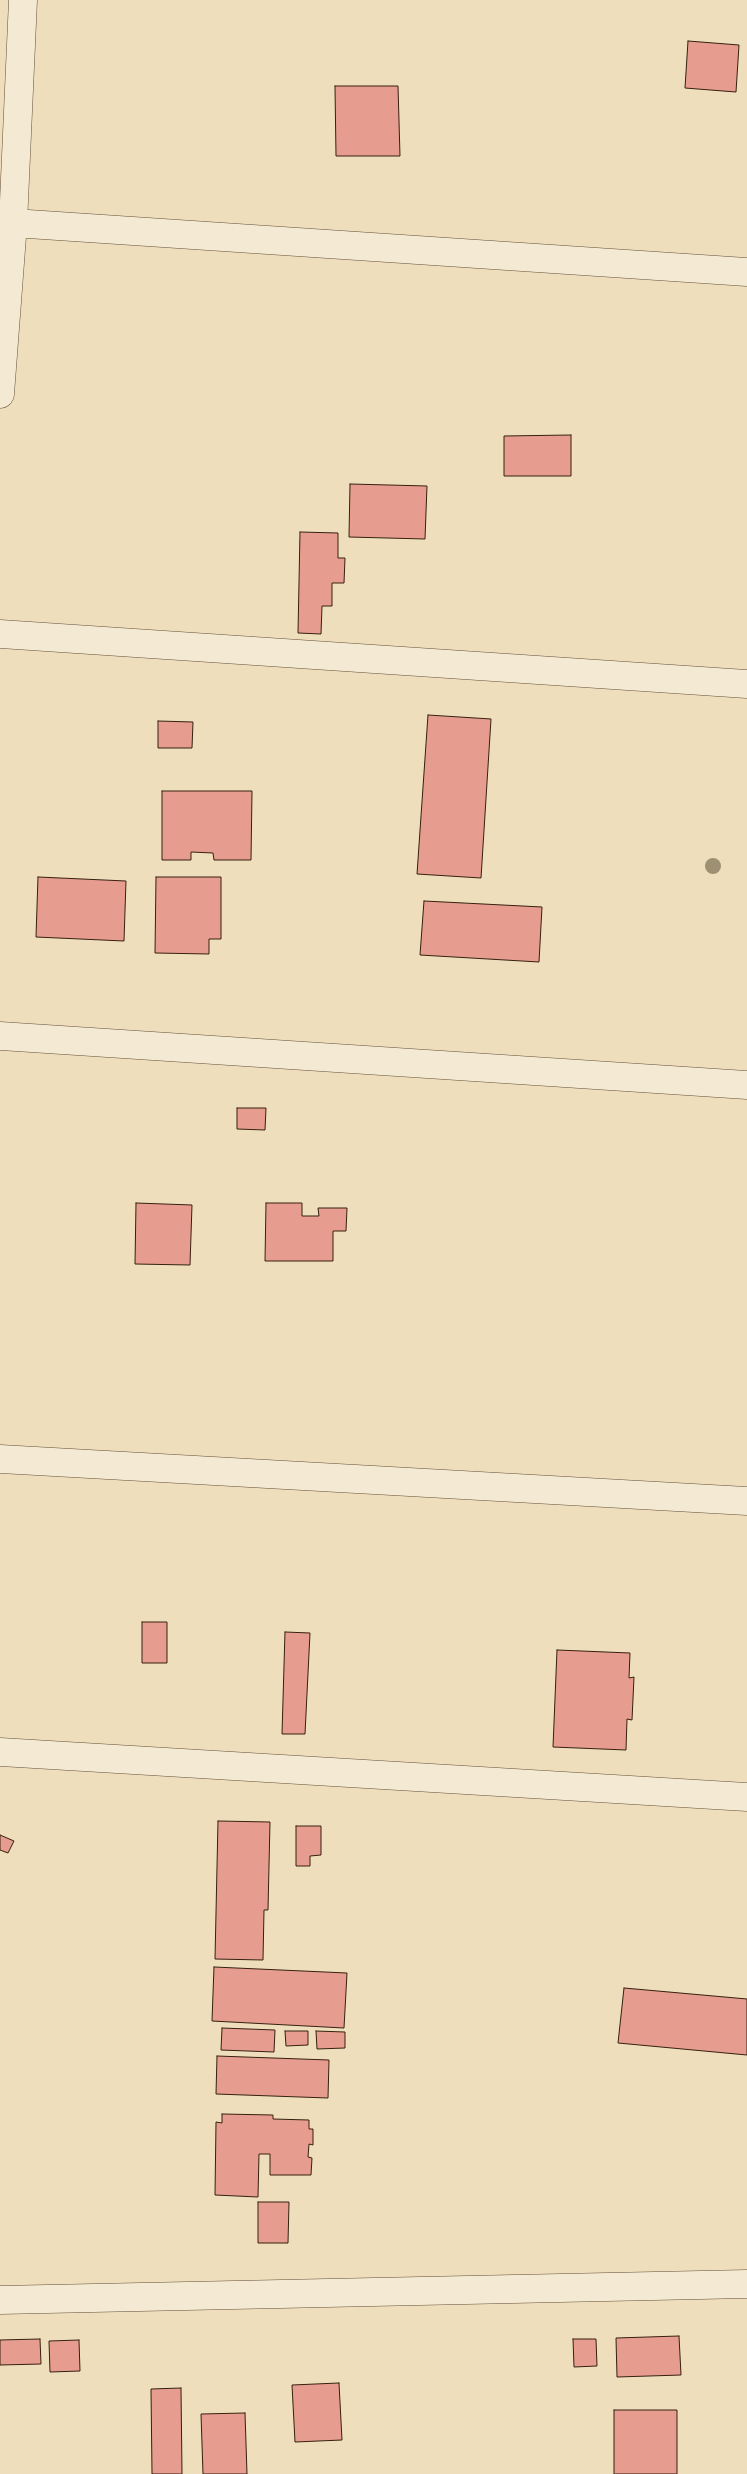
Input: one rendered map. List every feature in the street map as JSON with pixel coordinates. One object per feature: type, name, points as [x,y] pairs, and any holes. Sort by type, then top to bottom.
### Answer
[{"type":"street","points":[[0,394],[13,223],[23,0]]},
{"type":"street","points":[[13,223],[747,272]]},
{"type":"street","points":[[0,634],[747,684]]},
{"type":"street","points":[[0,1036],[747,1085]]},
{"type":"street","points":[[0,1459],[747,1501]]},
{"type":"street","points":[[0,1752],[747,1797]]},
{"type":"street","points":[[0,2300],[747,2284]]},
{"type":"building","points":[[688,41],[739,45],[736,92],[685,88]]},
{"type":"building","points":[[335,86],[398,86],[400,156],[336,156]]},
{"type":"building","points":[[571,435],[571,476],[504,476],[504,436]]},
{"type":"building","points":[[350,484],[427,486],[425,539],[349,537]]},
{"type":"building","points":[[300,532],[338,533],[338,558],[345,558],[344,583],[332,583],[332,606],[322,606],[321,634],[298,633]]},
{"type":"building","points":[[428,715],[491,719],[481,878],[417,874]]},
{"type":"building","points":[[158,721],[193,722],[192,748],[158,748]]},
{"type":"building","points":[[162,791],[252,791],[251,860],[214,860],[213,853],[191,852],[191,860],[162,860]]},
{"type":"building","points":[[38,877],[126,881],[124,941],[36,937]]},
{"type":"building","points":[[156,877],[221,877],[221,939],[209,939],[209,954],[155,953]]},
{"type":"building","points":[[424,901],[542,907],[539,962],[420,955]]},
{"type":"building","points":[[237,1108],[266,1108],[265,1130],[237,1129]]},
{"type":"building","points":[[136,1203],[192,1205],[190,1265],[135,1264]]},
{"type":"building","points":[[266,1203],[302,1203],[302,1216],[319,1216],[318,1208],[347,1208],[346,1231],[333,1231],[333,1261],[265,1261]]},
{"type":"building","points":[[142,1622],[167,1622],[167,1663],[142,1663]]},
{"type":"building","points":[[285,1632],[310,1633],[305,1734],[282,1734]]},
{"type":"building","points":[[557,1650],[630,1653],[629,1678],[634,1677],[632,1720],[627,1719],[626,1750],[553,1747]]},
{"type":"building","points":[[218,1821],[270,1822],[268,1910],[264,1910],[263,1960],[215,1959]]},
{"type":"building","points":[[296,1826],[321,1826],[321,1855],[310,1856],[310,1866],[296,1866]]},
{"type":"building","points":[[0,1835],[14,1841],[8,1853],[0,1850]]},
{"type":"building","points":[[214,1967],[347,1973],[344,2028],[212,2021]]},
{"type":"building","points":[[624,1988],[747,1999],[747,2055],[618,2043]]},
{"type":"building","points":[[222,2028],[275,2030],[274,2052],[221,2050]]},
{"type":"building","points":[[285,2031],[308,2031],[308,2045],[286,2046]]},
{"type":"building","points":[[316,2031],[345,2032],[345,2048],[317,2049]]},
{"type":"building","points":[[217,2056],[329,2060],[328,2098],[216,2094]]},
{"type":"building","points":[[222,2114],[273,2115],[273,2119],[309,2120],[309,2129],[313,2129],[313,2145],[309,2144],[308,2157],[312,2158],[311,2175],[270,2175],[270,2154],[259,2154],[258,2197],[215,2195],[216,2122],[222,2123]]},
{"type":"building","points":[[258,2202],[289,2202],[288,2243],[258,2243]]},
{"type":"building","points":[[679,2336],[681,2375],[617,2377],[616,2338]]},
{"type":"building","points":[[40,2339],[41,2364],[0,2365],[0,2340]]},
{"type":"building","points":[[573,2339],[596,2339],[597,2366],[574,2367]]},
{"type":"building","points":[[79,2340],[80,2371],[50,2372],[49,2341]]},
{"type":"building","points":[[339,2383],[342,2440],[295,2442],[292,2385]]},
{"type":"building","points":[[181,2388],[182,2474],[152,2474],[151,2389]]},
{"type":"building","points":[[614,2410],[677,2410],[677,2474],[614,2474]]},
{"type":"building","points":[[245,2413],[247,2474],[203,2474],[201,2414]]}]
